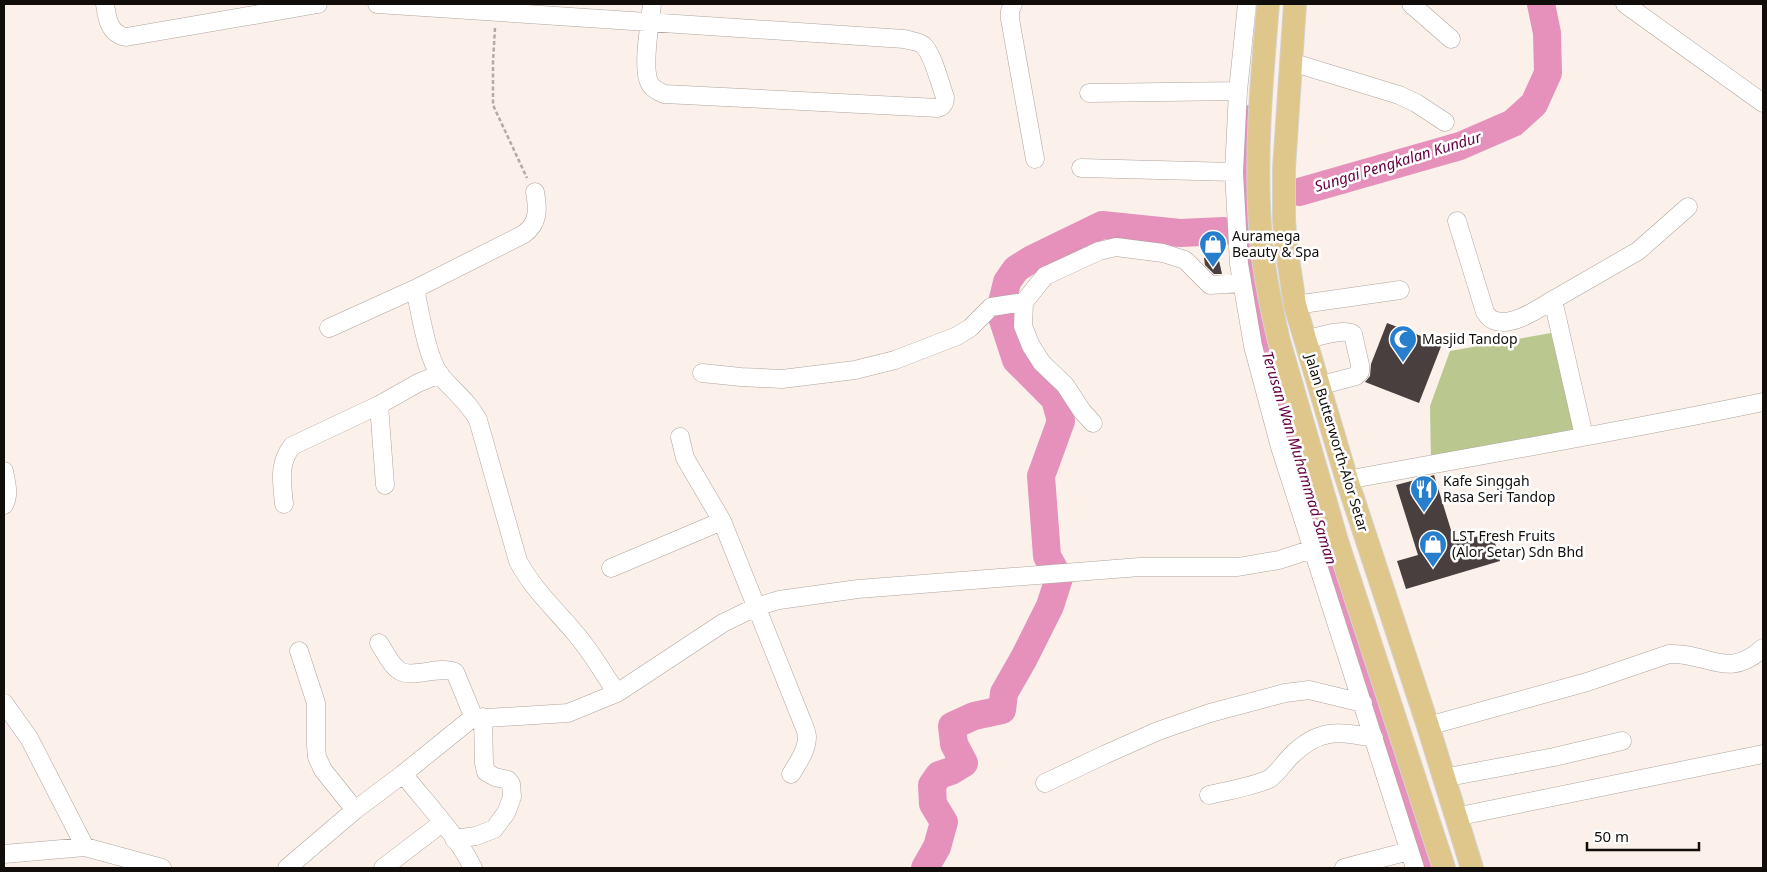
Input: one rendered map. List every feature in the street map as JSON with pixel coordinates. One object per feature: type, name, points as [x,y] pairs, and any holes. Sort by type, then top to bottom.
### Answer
[{"type":"main road","name":"Jalan Butterworth-Alor Setar","points":[[1268,4],[1260,112],[1258,175],[1264,262],[1279,341],[1337,541],[1444,868]]},
{"type":"main road","name":"Jalan Butterworth-Alor Setar","points":[[1294,4],[1284,168],[1284,221],[1295,305],[1347,480],[1428,726],[1472,868]]},
{"type":"street","points":[[105,4],[108,22],[114,31],[126,37],[318,4]]},
{"type":"street","points":[[377,4],[459,6],[496,12],[651,12],[917,42],[923,45],[929,53],[945,97],[944,104],[938,108],[664,94],[653,88],[648,82],[646,69],[651,12]]},
{"type":"street","points":[[1013,4],[1010,11],[1010,19],[1034,159]]},
{"type":"street","points":[[1247,4],[1238,92],[1234,172],[1242,283],[1253,346],[1280,447],[1415,868]]},
{"type":"street","points":[[1411,4],[1451,39]]},
{"type":"street","points":[[1625,4],[1763,103]]},
{"type":"street","points":[[1291,62],[1399,95],[1416,103],[1445,122]]},
{"type":"street","points":[[1089,93],[1238,92]]},
{"type":"street","points":[[1081,168],[1234,172]]},
{"type":"street","points":[[329,328],[415,289],[524,234],[532,228],[536,220],[535,192]]},
{"type":"street","points":[[1457,221],[1485,312],[1492,320],[1500,322],[1523,318],[1638,252],[1688,207]]},
{"type":"street","points":[[702,373],[782,379],[855,370],[895,360],[957,336],[970,328],[992,307],[1022,302],[1045,276],[1099,251],[1116,247],[1163,253],[1186,260],[1210,285],[1242,283]]},
{"type":"street","points":[[415,289],[430,353],[440,374],[464,399],[478,420],[512,546],[518,561],[526,576],[577,635],[617,693]]},
{"type":"street","points":[[1295,305],[1400,290]]},
{"type":"street","points":[[1553,300],[1584,436]]},
{"type":"street","points":[[1022,302],[1023,326],[1031,346],[1042,363],[1065,385],[1082,411],[1093,423]]},
{"type":"street","points":[[1306,340],[1342,332],[1353,334],[1360,372],[1356,376],[1318,386]]},
{"type":"street","points":[[284,504],[282,466],[285,455],[292,446],[380,405],[418,383],[440,374]]},
{"type":"street","points":[[1347,480],[1647,426],[1763,402]]},
{"type":"street","points":[[380,405],[385,485]]},
{"type":"street","points":[[680,437],[685,458],[722,521],[807,736],[801,758],[791,774]]},
{"type":"street","points":[[4,471],[8,492],[5,503]]},
{"type":"street","points":[[611,568],[722,521]]},
{"type":"street","points":[[287,868],[355,810],[479,718],[568,713],[617,693],[723,623],[756,607],[779,600],[858,589],[1140,567],[1238,567],[1280,560],[1337,541]]},
{"type":"street","points":[[379,643],[401,672],[412,673],[439,669],[448,669],[454,672],[479,718],[486,772],[495,777],[508,780],[511,784],[512,797],[506,813],[494,829],[476,836],[454,839]]},
{"type":"street","points":[[1428,726],[1587,682],[1669,654],[1683,654],[1724,664],[1738,664],[1754,656],[1763,648]]},
{"type":"street","points":[[299,651],[316,703],[317,758],[323,770],[355,810]]},
{"type":"street","points":[[1045,783],[1158,731],[1210,713],[1285,693],[1309,690],[1363,703]]},
{"type":"street","points":[[4,703],[29,738],[85,847]]},
{"type":"street","points":[[1209,795],[1270,778],[1301,745],[1313,738],[1325,734],[1349,733],[1374,738]]},
{"type":"street","points":[[1443,778],[1554,757],[1622,741]]},
{"type":"street","points":[[1455,817],[1763,754]]},
{"type":"street","points":[[403,774],[454,839],[467,866]]},
{"type":"street","points":[[383,868],[442,823]]},
{"type":"street","points":[[4,854],[85,847],[162,868]]},
{"type":"street","points":[[1344,868],[1409,852]]},
{"type":"path","points":[[496,12],[493,105],[497,117],[535,192]]},
{"type":"green space","points":[[1551,333],[1576,435],[1431,461],[1430,406],[1450,351]]},
{"type":"building","name":"Auramega Beauty & Spa","points":[[1218,256],[1222,274],[1214,274],[1205,265],[1204,258]]},
{"type":"building","name":"Masjid Tandop","points":[[1387,323],[1442,344],[1419,403],[1365,382],[1370,376],[1371,364]]},
{"type":"building","points":[[1434,475],[1455,543],[1492,532],[1500,561],[1406,589],[1397,561],[1418,555],[1396,485]]},
{"type":"waterway","name":"Sungai Pengkalan Kundur","points":[[1299,192],[1460,146],[1513,123],[1534,104],[1548,73],[1547,33],[1541,4]]},
{"type":"waterway","name":"Terusan Wan Muhammad Saman","points":[[1249,113],[1247,144],[1248,204],[1252,264],[1265,354],[1431,868]]},
{"type":"waterway","name":"Sungai Pengkalan Kundur","points":[[925,868],[937,847],[944,822],[933,804],[932,785],[939,775],[951,771],[964,763],[954,744],[952,726],[974,716],[1002,710],[1004,693],[1050,606],[1059,578],[1047,556],[1041,476],[1061,421],[1055,399],[1016,360],[1000,311],[1007,282],[1016,269],[1032,259],[1102,225],[1180,233],[1224,231]]},
{"type":"place","name":"Auramega Beauty & Spa","points":[[1213,268]]},
{"type":"place","name":"Masjid Tandop","points":[[1403,363]]},
{"type":"place","name":"Kafe Singgah Rasa Seri Tandop","points":[[1424,513]]},
{"type":"place","name":"LST Fresh Fruits (Alor Setar) Sdn Bhd","points":[[1433,568]]}]
